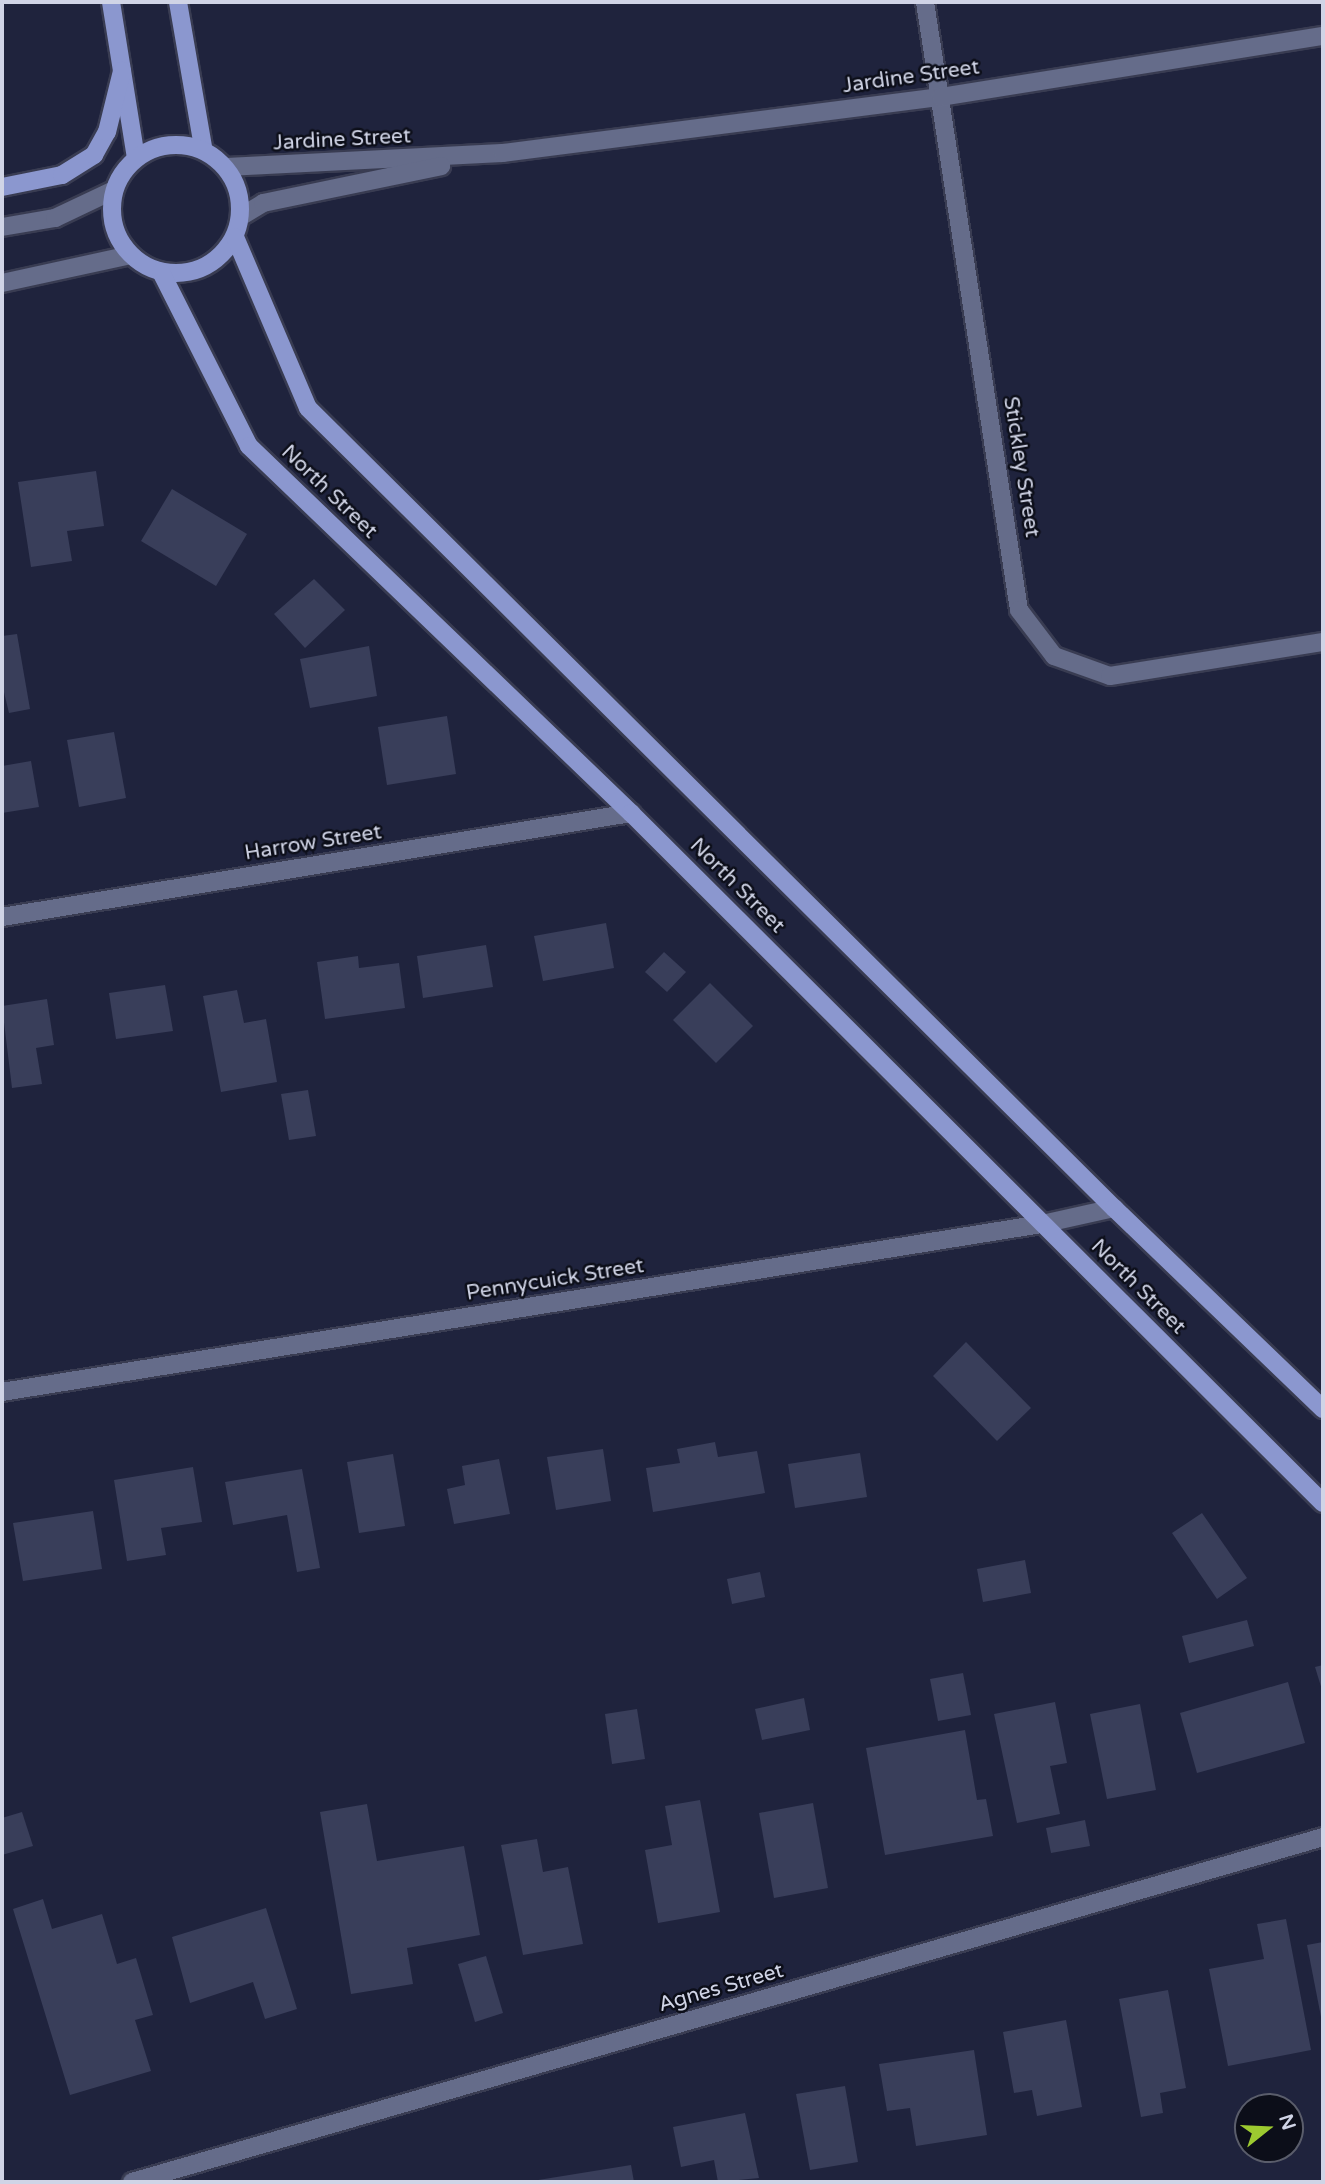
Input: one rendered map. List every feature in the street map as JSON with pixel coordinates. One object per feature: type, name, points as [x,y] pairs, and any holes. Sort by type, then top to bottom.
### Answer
[{"type":"main road","points":[[111,2],[136,158]]},
{"type":"main road","points":[[178,2],[203,147]]},
{"type":"main road","points":[[2,187],[62,175],[94,155],[107,132],[122,71]]},
{"type":"main road","points":[[171,144],[203,147],[226,167],[235,183],[240,217],[234,237],[204,268],[182,274],[161,272],[130,255],[113,225],[114,190],[136,158],[171,144]]},
{"type":"main road","name":"North Street","points":[[234,237],[308,408],[1114,1208],[1323,1409]]},
{"type":"main road","name":"North Street","points":[[161,272],[248,446],[631,813],[1323,1503]]},
{"type":"street","name":"Stickley Street","points":[[925,2],[1019,610],[1054,656],[1110,676],[1323,642]]},
{"type":"street","name":"Jardine Street","points":[[226,167],[503,153],[941,97],[1323,36]]},
{"type":"street","name":"Jardine Street","points":[[240,217],[263,203],[503,153]]},
{"type":"street","points":[[2,227],[55,218],[114,190]]},
{"type":"street","points":[[2,283],[130,255]]},
{"type":"street","name":"Harrow Street","points":[[2,917],[631,813]]},
{"type":"street","name":"Pennycuick Street","points":[[2,1392],[1042,1224],[1114,1208]]},
{"type":"street","name":"Agnes Street","points":[[132,2182],[1323,1837]]},
{"type":"building","points":[[96,471],[104,526],[67,531],[72,561],[31,567],[18,482]]},
{"type":"building","points":[[172,489],[247,534],[216,586],[141,541]]},
{"type":"building","points":[[314,579],[345,610],[305,648],[274,614]]},
{"type":"building","points":[[17,634],[30,709],[9,713],[2,684],[2,636]]},
{"type":"building","points":[[369,646],[377,696],[310,708],[300,659]]},
{"type":"building","points":[[447,716],[456,774],[387,785],[378,727]]},
{"type":"building","points":[[114,732],[126,798],[79,807],[67,740]]},
{"type":"building","points":[[31,761],[39,807],[2,813],[2,766]]},
{"type":"building","points":[[606,923],[614,968],[543,981],[534,936]]},
{"type":"building","points":[[486,945],[493,987],[423,998],[417,956]]},
{"type":"building","points":[[664,952],[686,972],[667,992],[645,972]]},
{"type":"building","points":[[358,956],[359,968],[399,963],[405,1008],[325,1019],[317,962]]},
{"type":"building","points":[[710,983],[753,1026],[716,1063],[673,1020]]},
{"type":"building","points":[[165,985],[173,1031],[116,1039],[109,993]]},
{"type":"building","points":[[237,990],[244,1023],[266,1019],[277,1082],[221,1092],[203,996]]},
{"type":"building","points":[[47,999],[54,1045],[36,1048],[42,1084],[12,1088],[2,1006]]},
{"type":"building","points":[[308,1090],[316,1136],[289,1140],[281,1094]]},
{"type":"building","points":[[966,1342],[1031,1408],[997,1441],[933,1376]]},
{"type":"building","points":[[715,1442],[718,1457],[757,1451],[765,1493],[653,1512],[646,1468],[680,1463],[677,1449]]},
{"type":"building","points":[[603,1449],[611,1501],[556,1510],[547,1457]]},
{"type":"building","points":[[860,1453],[867,1497],[795,1508],[788,1464]]},
{"type":"building","points":[[393,1454],[405,1526],[359,1533],[347,1462]]},
{"type":"building","points":[[499,1459],[510,1514],[454,1524],[447,1489],[465,1485],[462,1466]]},
{"type":"building","points":[[193,1467],[202,1522],[161,1528],[166,1555],[127,1561],[114,1480]]},
{"type":"building","points":[[302,1469],[320,1568],[297,1572],[287,1515],[233,1525],[225,1482]]},
{"type":"building","points":[[93,1511],[102,1569],[23,1581],[13,1523]]},
{"type":"building","points":[[1202,1513],[1247,1578],[1217,1599],[1172,1533]]},
{"type":"building","points":[[1025,1560],[1031,1593],[983,1602],[977,1569]]},
{"type":"building","points":[[760,1572],[765,1597],[732,1604],[727,1579]]},
{"type":"building","points":[[1247,1620],[1254,1646],[1189,1663],[1182,1636]]},
{"type":"building","points":[[1323,1665],[1323,1693],[1315,1667]]},
{"type":"building","points":[[963,1673],[971,1715],[938,1721],[930,1679]]},
{"type":"building","points":[[1288,1682],[1305,1743],[1197,1773],[1180,1713]]},
{"type":"building","points":[[804,1698],[810,1730],[762,1740],[755,1709]]},
{"type":"building","points":[[1055,1702],[1067,1763],[1050,1766],[1060,1814],[1017,1823],[994,1714]]},
{"type":"building","points":[[1140,1704],[1156,1790],[1107,1799],[1090,1714]]},
{"type":"building","points":[[637,1709],[645,1759],[612,1764],[605,1714]]},
{"type":"building","points":[[965,1730],[977,1800],[986,1799],[993,1836],[885,1855],[866,1748]]},
{"type":"building","points":[[700,1800],[720,1912],[658,1923],[645,1850],[672,1845],[665,1806]]},
{"type":"building","points":[[813,1803],[828,1888],[774,1898],[759,1813]]},
{"type":"building","points":[[367,1804],[377,1861],[464,1846],[480,1935],[407,1948],[413,1984],[351,1994],[320,1812]]},
{"type":"building","points":[[22,1812],[33,1846],[2,1855],[2,1818]]},
{"type":"building","points":[[1085,1820],[1090,1846],[1051,1853],[1046,1828]]},
{"type":"building","points":[[537,1839],[543,1872],[568,1867],[583,1944],[523,1955],[501,1845]]},
{"type":"building","points":[[43,1899],[52,1929],[102,1914],[117,1964],[136,1958],[153,2015],[135,2020],[151,2071],[70,2095],[13,1909]]},
{"type":"building","points":[[266,1908],[297,2009],[265,2019],[253,1982],[190,2003],[172,1937]]},
{"type":"building","points":[[1286,1919],[1311,2050],[1228,2066],[1209,1969],[1264,1959],[1257,1924]]},
{"type":"building","points":[[1323,1942],[1323,2022],[1322,2022],[1307,1945]]},
{"type":"building","points":[[486,1956],[503,2013],[475,2022],[458,1964]]},
{"type":"building","points":[[1168,1990],[1186,2088],[1160,2093],[1163,2113],[1141,2117],[1119,1999]]},
{"type":"building","points":[[1066,2020],[1082,2107],[1037,2116],[1032,2090],[1014,2093],[1003,2032]]},
{"type":"building","points":[[974,2050],[987,2135],[916,2146],[910,2108],[887,2111],[879,2064]]},
{"type":"building","points":[[845,2086],[858,2162],[810,2170],[796,2094]]},
{"type":"building","points":[[745,2113],[759,2178],[718,2182],[714,2160],[681,2167],[673,2127]]},
{"type":"building","points":[[631,2165],[634,2182],[532,2182],[532,2181]]}]
